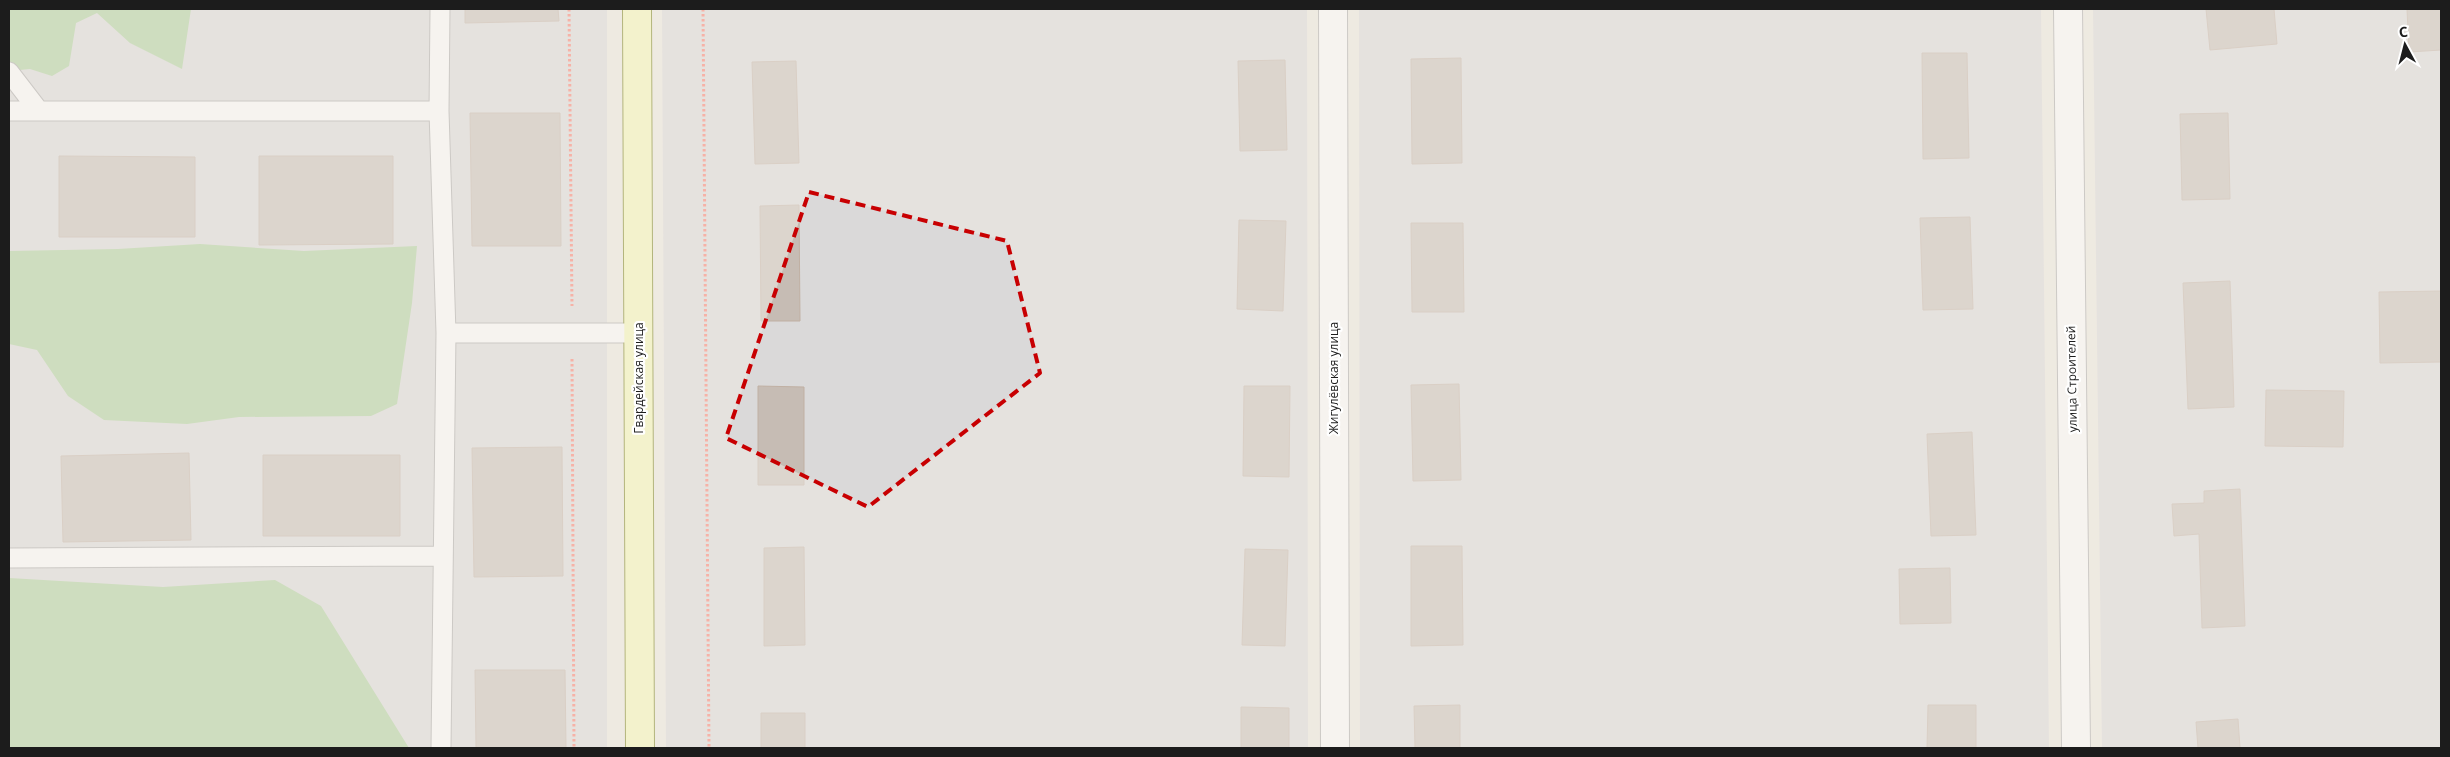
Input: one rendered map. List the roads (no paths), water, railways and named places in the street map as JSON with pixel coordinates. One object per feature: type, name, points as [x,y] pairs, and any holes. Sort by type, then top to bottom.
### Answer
[{"type":"main road","name":"Гвардейская улица","points":[[637,9],[640,748]]},
{"type":"street","name":"Жигулёвская улица","points":[[1333,9],[1335,748]]},
{"type":"street","name":"улица Строителей","points":[[2068,9],[2076,748]]},
{"type":"lane","points":[[440,9],[439,111],[446,334],[440,748]]},
{"type":"lane","points":[[9,72],[39,111]]},
{"type":"lane","points":[[9,111],[439,111]]},
{"type":"lane","points":[[446,334],[639,333]]},
{"type":"lane","points":[[9,558],[443,556]]}]
